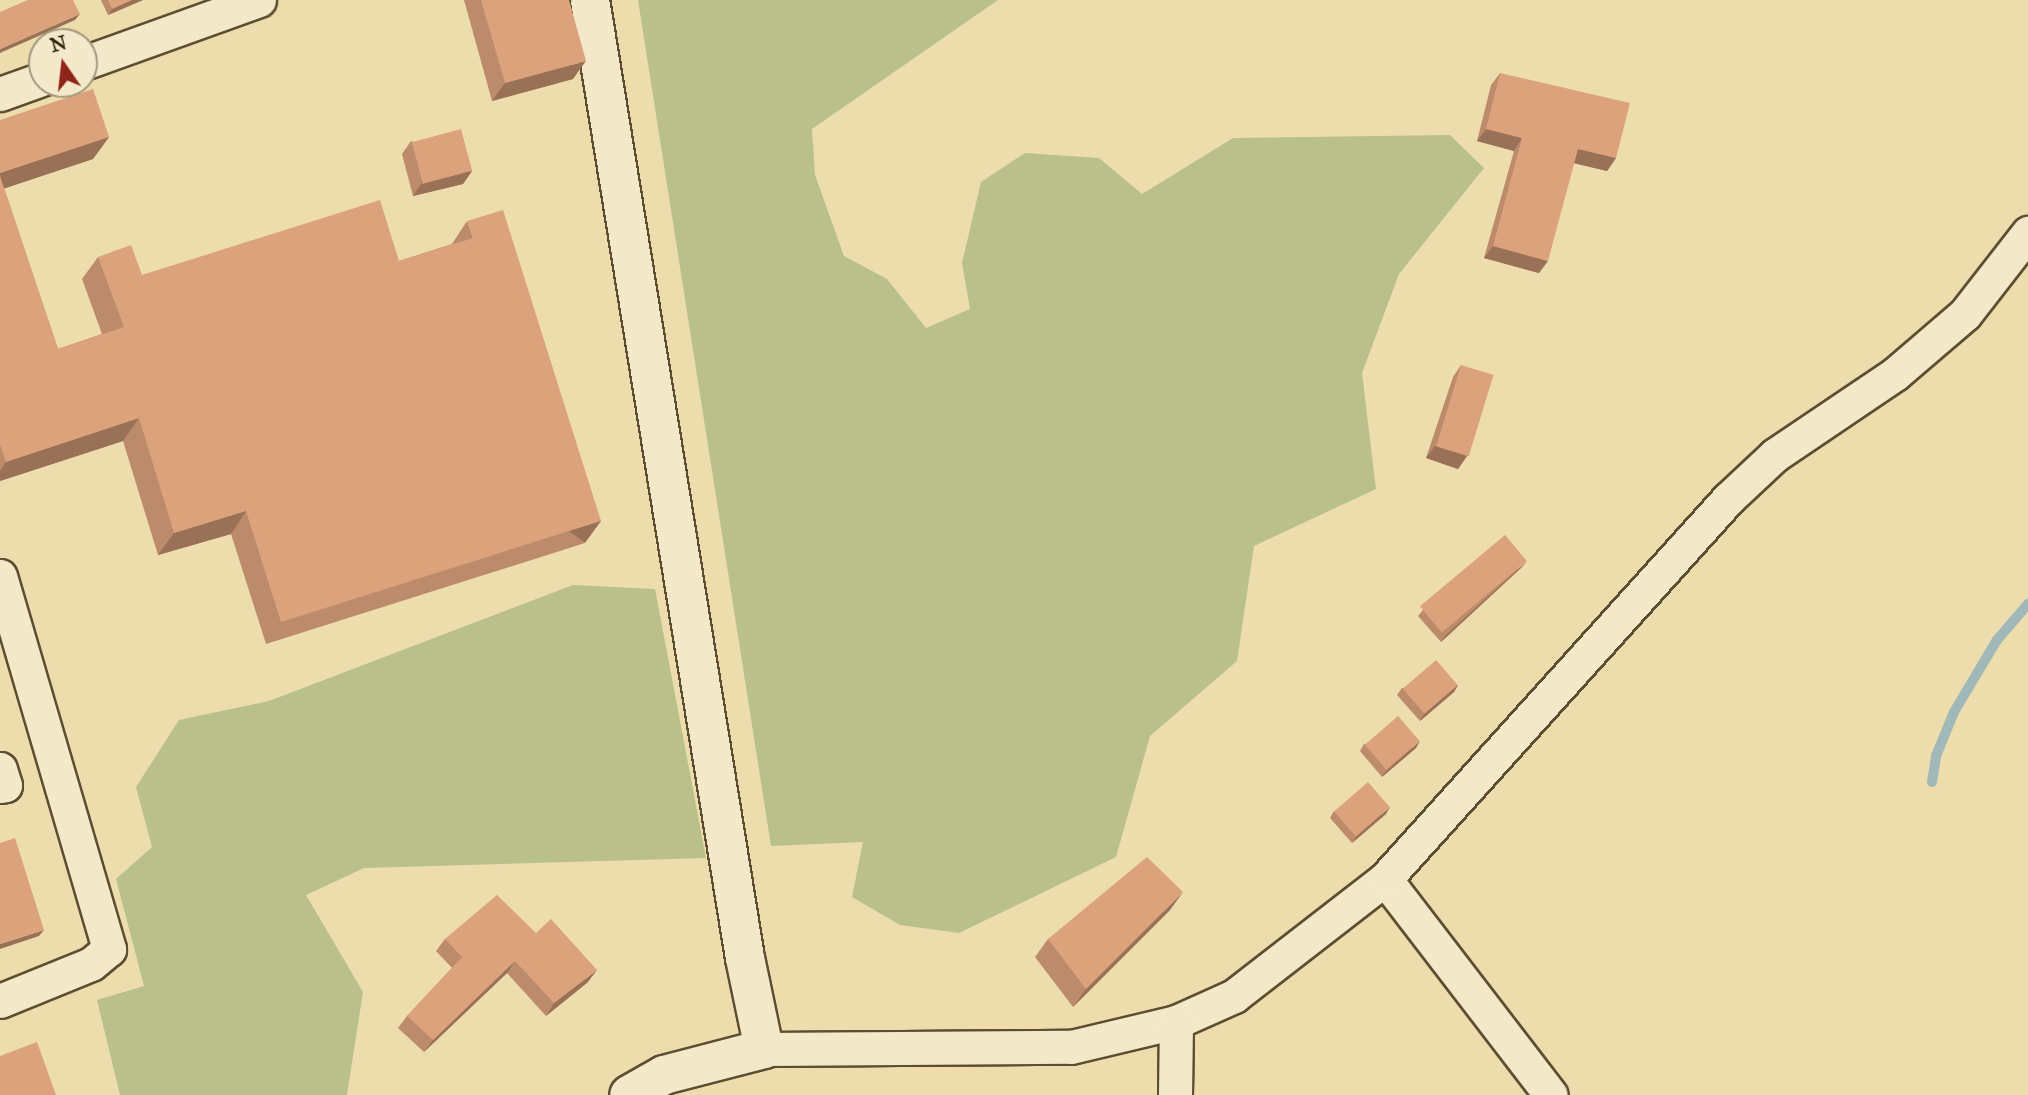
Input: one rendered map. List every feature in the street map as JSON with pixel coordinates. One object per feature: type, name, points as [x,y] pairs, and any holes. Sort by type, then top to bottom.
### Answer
[{"type":"street","points":[[98,58],[259,0]]},
{"type":"street","points":[[590,0],[731,876],[764,1049]]},
{"type":"street","points":[[0,94],[28,84]]},
{"type":"street","points":[[629,1095],[664,1074],[764,1049],[1071,1046],[1176,1022],[1234,996],[1385,879],[1728,499],[1775,455],[1895,374],[1965,314],[2028,233]]},
{"type":"street","points":[[0,576],[108,949],[91,964],[0,1001]]},
{"type":"street","points":[[0,769],[5,785],[0,786]]},
{"type":"street","points":[[1385,879],[1551,1095]]},
{"type":"street","points":[[1175,1095],[1176,1022]]},
{"type":"green space","points":[[638,0],[998,0],[812,129],[815,175],[844,256],[887,279],[926,328],[970,309],[962,263],[981,182],[1025,153],[1099,158],[1142,194],[1233,138],[1450,135],[1484,168],[1399,274],[1362,373],[1376,489],[1254,546],[1237,661],[1150,736],[1116,857],[959,933],[900,925],[852,897],[863,842],[771,846]]},
{"type":"green space","points":[[573,585],[655,589],[706,858],[364,868],[306,895],[363,992],[347,1095],[120,1095],[97,1000],[144,986],[116,879],[152,847],[136,787],[179,720],[269,701]]},
{"type":"building","points":[[28,0],[73,0],[80,14],[48,28],[28,28],[28,37],[0,49],[0,12]]},
{"type":"building","points":[[108,0],[132,0],[112,9]]},
{"type":"building","points":[[481,0],[569,0],[586,61],[505,83]]},
{"type":"building","points":[[1500,73],[1630,103],[1616,158],[1578,149],[1548,261],[1493,246],[1522,138],[1486,129]]},
{"type":"building","points":[[66,98],[96,98],[109,137],[0,173],[0,120]]},
{"type":"building","points":[[461,129],[472,171],[423,184],[412,142]]},
{"type":"building","points":[[0,176],[58,349],[124,327],[98,257],[131,245],[142,275],[380,200],[399,261],[473,238],[467,221],[503,210],[601,521],[281,622],[246,511],[174,533],[139,418],[6,462],[0,445]]},
{"type":"building","points":[[1461,365],[1494,375],[1469,456],[1436,446]]},
{"type":"building","points":[[1505,535],[1527,561],[1442,632],[1420,606]]},
{"type":"building","points":[[1436,660],[1458,685],[1424,714],[1403,689]]},
{"type":"building","points":[[1398,716],[1420,741],[1386,770],[1365,745]]},
{"type":"building","points":[[1368,782],[1390,807],[1356,836],[1334,812]]},
{"type":"building","points":[[15,838],[44,930],[0,944],[0,843]]},
{"type":"building","points":[[1147,857],[1183,892],[1086,989],[1048,939]]},
{"type":"building","points":[[497,895],[536,933],[551,919],[597,970],[554,1003],[515,961],[433,1040],[407,1016],[462,957],[445,939]]},
{"type":"building","points":[[37,1042],[56,1095],[0,1095],[0,1056]]},
{"type":"waterway","points":[[1932,782],[1936,756],[1954,712],[1997,640],[2028,604]]}]
